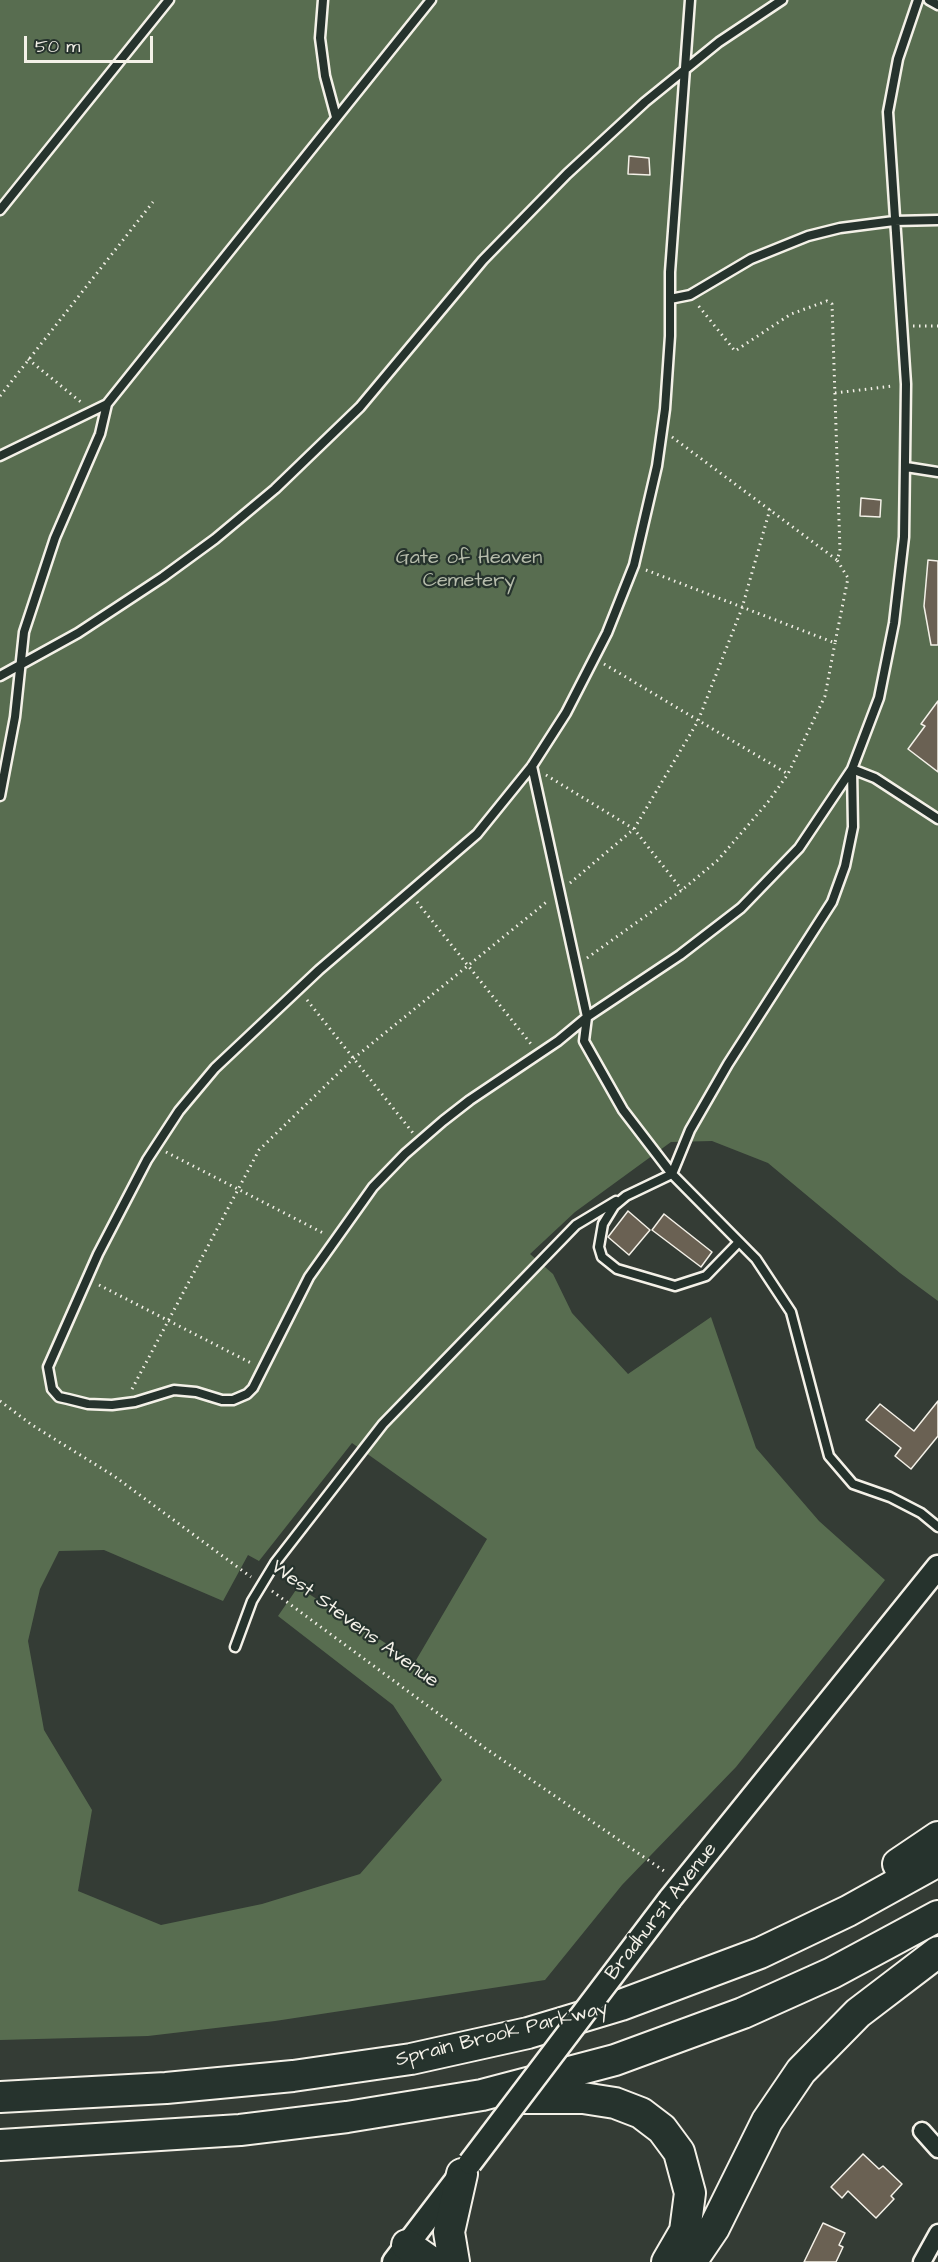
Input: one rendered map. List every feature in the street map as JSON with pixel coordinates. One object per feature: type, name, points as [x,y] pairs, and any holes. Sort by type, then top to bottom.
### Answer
[{"type":"highway","points":[[801,1934],[938,1837]]},
{"type":"highway","name":"Sprain Brook Parkway","points":[[0,2097],[241,2082],[353,2068],[450,2051],[528,2033],[621,2005],[714,1972],[801,1934],[938,1861]]},
{"type":"highway","points":[[0,2145],[240,2130],[347,2117],[464,2098],[567,2074],[662,2045],[743,2013],[832,1973],[938,1916]]},
{"type":"highway","points":[[691,2262],[714,2228],[767,2121],[801,2071],[858,2013],[938,1952]]},
{"type":"highway","points":[[464,2098],[599,2099],[629,2107],[652,2120],[679,2152],[690,2193],[685,2231],[668,2262]]},
{"type":"highway","points":[[454,2262],[449,2232],[466,2168]]},
{"type":"highway","points":[[398,2258],[431,2262]]},
{"type":"main road","name":"Bradhurst Avenue","points":[[398,2258],[677,1892],[938,1567]]},
{"type":"street","points":[[922,2131],[938,2149]]},
{"type":"street","points":[[922,2262],[938,2234]]},
{"type":"lane","points":[[0,210],[169,0]]},
{"type":"lane","points":[[323,0],[321,38],[325,76],[336,117]]},
{"type":"lane","points":[[0,456],[107,404],[431,0]]},
{"type":"lane","points":[[690,0],[670,299],[670,336],[657,466],[634,565],[595,658],[566,713],[532,766],[477,834],[298,989],[215,1068],[179,1111],[156,1147],[87,1278],[54,1351],[48,1367],[48,1378],[58,1397],[88,1404],[126,1403],[174,1390],[233,1400],[241,1398],[253,1388],[309,1277],[374,1187],[419,1142],[470,1100],[539,1055],[587,1017],[680,955],[741,908],[799,848],[852,769],[879,698],[894,623],[904,537],[906,384],[888,112],[900,50],[918,0]]},
{"type":"lane","points":[[0,676],[78,633],[163,577],[215,539],[283,482],[360,407],[483,260],[606,137],[719,42],[782,0]]},
{"type":"lane","points":[[929,0],[938,5]]},
{"type":"lane","points":[[670,299],[690,296],[751,259],[777,247],[840,228],[894,221],[938,220]]},
{"type":"lane","points":[[0,796],[15,717],[24,632],[55,538],[100,434],[107,404]]},
{"type":"lane","points":[[906,467],[938,472]]},
{"type":"lane","points":[[532,766],[587,1017],[584,1041],[623,1110],[672,1174],[756,1259],[791,1312],[829,1456],[853,1484],[890,1497],[921,1513],[938,1527]]},
{"type":"lane","points":[[852,769],[875,778],[938,819]]},
{"type":"lane","points":[[235,1647],[261,1584],[321,1500],[411,1393],[576,1225],[626,1196],[672,1174],[690,1130],[728,1064],[832,902],[845,866],[853,827],[852,769]]},
{"type":"lane","points":[[626,1196],[614,1206],[603,1224],[599,1247],[603,1257],[617,1269],[675,1286],[706,1276],[739,1242]]},
{"type":"path","points":[[0,396],[153,202]]},
{"type":"path","points":[[690,296],[735,351],[791,314],[827,301],[832,304],[840,551],[837,560]]},
{"type":"path","points":[[903,326],[938,326]]},
{"type":"path","points":[[28,359],[93,411]]},
{"type":"path","points":[[836,393],[906,384]]},
{"type":"path","points":[[575,966],[682,890],[718,860],[742,834],[788,774],[825,696],[848,578],[837,560],[661,429]]},
{"type":"path","points":[[126,1403],[259,1150],[354,1058],[634,829],[698,721],[742,608],[770,509]]},
{"type":"path","points":[[634,565],[835,643]]},
{"type":"path","points":[[595,658],[788,774]]},
{"type":"path","points":[[532,766],[634,829],[682,890]]},
{"type":"path","points":[[410,893],[539,1055]]},
{"type":"path","points":[[298,989],[419,1142]]},
{"type":"path","points":[[156,1147],[335,1239]]},
{"type":"path","points":[[87,1278],[263,1369]]},
{"type":"path","name":"West Stevens Avenue","points":[[0,1401],[33,1425],[114,1476],[677,1892]]},
{"type":"green space","name":"Gate of Heaven Cemetery","points":[[0,0],[938,0],[938,1301],[900,1273],[768,1163],[712,1141],[671,1142],[575,1212],[530,1254],[553,1274],[572,1313],[628,1374],[711,1317],[756,1448],[819,1521],[885,1580],[736,1767],[622,1885],[545,1980],[275,2021],[148,2036],[0,2040]],"holes":[[[352,1443],[487,1539],[415,1662],[298,1587],[278,1616],[393,1705],[442,1780],[360,1874],[262,1904],[161,1925],[78,1891],[92,1810],[44,1730],[28,1641],[40,1589],[59,1551],[104,1550],[223,1601],[248,1555],[259,1561]]]},
{"type":"building","points":[[629,156],[649,158],[650,175],[628,174]]},
{"type":"building","points":[[861,498],[881,500],[880,517],[860,516]]},
{"type":"building","points":[[928,560],[938,561],[938,645],[931,645],[924,606]]},
{"type":"building","points":[[938,701],[938,772],[908,749],[925,726],[921,724]]},
{"type":"building","points":[[628,1211],[650,1230],[629,1255],[608,1237]]},
{"type":"building","points":[[664,1214],[712,1252],[701,1267],[652,1230]]},
{"type":"building","points":[[938,1401],[938,1436],[911,1469],[895,1456],[901,1448],[866,1420],[880,1404],[914,1431]]},
{"type":"building","points":[[863,2154],[879,2169],[883,2166],[902,2184],[891,2196],[894,2199],[876,2218],[848,2191],[842,2198],[831,2187]]},
{"type":"building","points":[[823,2223],[845,2233],[839,2245],[843,2247],[836,2262],[804,2262]]}]
